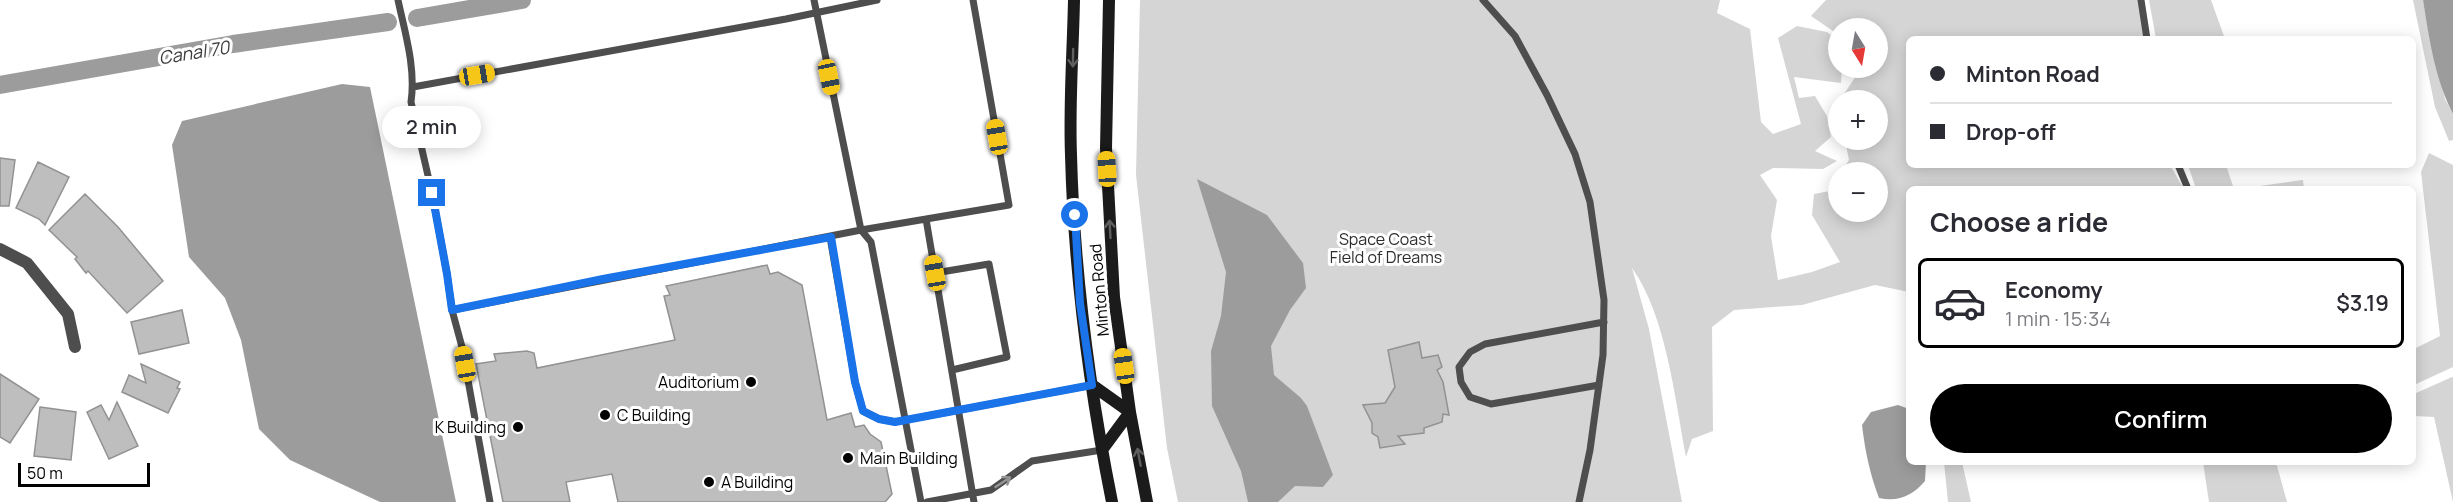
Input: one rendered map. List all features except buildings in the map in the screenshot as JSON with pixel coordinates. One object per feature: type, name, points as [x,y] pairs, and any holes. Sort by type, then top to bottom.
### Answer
[{"type":"main road","name":"Minton Road","points":[[1074,0],[1071,153],[1080,303],[1101,450],[1112,502]]},
{"type":"main road","name":"Minton Road","points":[[1109,0],[1106,148],[1114,297],[1147,502]]},
{"type":"main road","points":[[1092,385],[1131,412],[1101,450]]},
{"type":"street","points":[[0,249],[27,263],[68,314],[75,347]]},
{"type":"lane","points":[[398,0],[408,40],[413,87],[411,102],[432,193],[452,310],[462,347],[490,502]]},
{"type":"lane","points":[[814,0],[861,230],[871,242],[921,502]]},
{"type":"lane","points":[[413,87],[877,0]]},
{"type":"lane","points":[[452,310],[861,230],[1009,205],[973,0]]},
{"type":"lane","points":[[1483,0],[1515,36],[1575,154],[1590,202],[1604,300],[1603,355],[1590,450],[1579,502]]},
{"type":"lane","points":[[2141,0],[2147,36]]},
{"type":"lane","points":[[2179,168],[2187,186]]},
{"type":"lane","points":[[926,219],[974,502]]},
{"type":"lane","points":[[831,237],[855,382],[863,411],[879,419],[895,422],[1092,385]]},
{"type":"lane","points":[[935,273],[988,264],[1007,357],[951,370]]},
{"type":"lane","points":[[1599,385],[1491,404],[1470,397],[1461,382],[1459,367],[1470,352],[1485,344],[1604,322]]},
{"type":"lane","points":[[927,502],[991,489],[1032,461],[1101,450]]},
{"type":"green space","name":"Space Coast Field of Dreams","points":[[1140,0],[1720,0],[1717,13],[1750,29],[1761,122],[1773,134],[1801,124],[1778,38],[1797,26],[1827,32],[1828,78],[1841,78],[1841,83],[1794,77],[1799,98],[1815,96],[1827,116],[1828,140],[1815,151],[1837,161],[1828,162],[1828,166],[1823,169],[1773,168],[1760,175],[1777,200],[1771,236],[1778,280],[1840,262],[1812,215],[1814,194],[1828,191],[1828,222],[1888,222],[1888,162],[1848,162],[1847,150],[1888,150],[1888,90],[1847,90],[1855,78],[1888,78],[1888,18],[1828,18],[1828,28],[1811,16],[1826,0],[2139,0],[2145,36],[1906,36],[1906,168],[2172,168],[2182,186],[1906,186],[1906,291],[1875,285],[1802,305],[1734,310],[1712,327],[1713,431],[1692,439],[1686,457],[1668,358],[1661,333],[1644,287],[1632,268],[1649,329],[1682,502],[1178,502],[1167,448],[1136,175]]},
{"type":"green space","points":[[2149,0],[2211,0],[2224,36],[2155,36]]},
{"type":"green space","points":[[2413,0],[2423,0],[2430,41],[2445,99],[2453,114],[2453,140],[2449,141],[2435,107]]},
{"type":"green space","points":[[2429,153],[2453,165],[2453,367],[2416,384],[2416,348],[2440,336],[2421,172]]},
{"type":"green space","points":[[2189,168],[2227,168],[2233,186],[2195,186]]},
{"type":"green space","points":[[2302,180],[2304,186],[2260,186]]},
{"type":"green space","points":[[2453,378],[2453,502],[2434,417],[2416,416],[2416,393]]},
{"type":"green space","points":[[1944,465],[1963,465],[1971,502],[1948,502]]},
{"type":"green space","points":[[2203,465],[2277,465],[2287,502],[2209,502]]},
{"type":"shaded area","points":[[2423,0],[2453,0],[2453,114],[2437,73]]},
{"type":"shaded area","points":[[342,84],[370,87],[456,502],[380,502],[290,460],[259,429],[241,340],[225,298],[189,257],[172,145],[182,121]]},
{"type":"shaded area","points":[[1197,179],[1267,215],[1303,263],[1306,288],[1290,310],[1271,346],[1274,375],[1307,406],[1333,475],[1323,487],[1295,486],[1278,502],[1248,502],[1241,471],[1212,406],[1211,351],[1221,316],[1226,272]]},
{"type":"shaded area","points":[[1898,405],[1906,408],[1906,465],[1926,465],[1925,481],[1905,497],[1879,498],[1868,462],[1862,425],[1871,412]]},
{"type":"waterway","name":"Canal 70","points":[[417,18],[522,0]]},
{"type":"waterway","name":"Canal 70","points":[[0,85],[233,44],[388,22]]},
{"type":"place","name":"Auditorium","points":[[751,382]]},
{"type":"place","name":"C Building","points":[[605,415]]},
{"type":"place","name":"K Building","points":[[518,427]]},
{"type":"place","name":"Main Building","points":[[848,458]]},
{"type":"place","name":"A Building","points":[[709,482]]},
{"type":"route","points":[[432,193],[452,310],[603,279],[831,237],[855,382],[863,411],[879,419],[895,422],[1092,385],[1080,303],[1075,215]]}]
